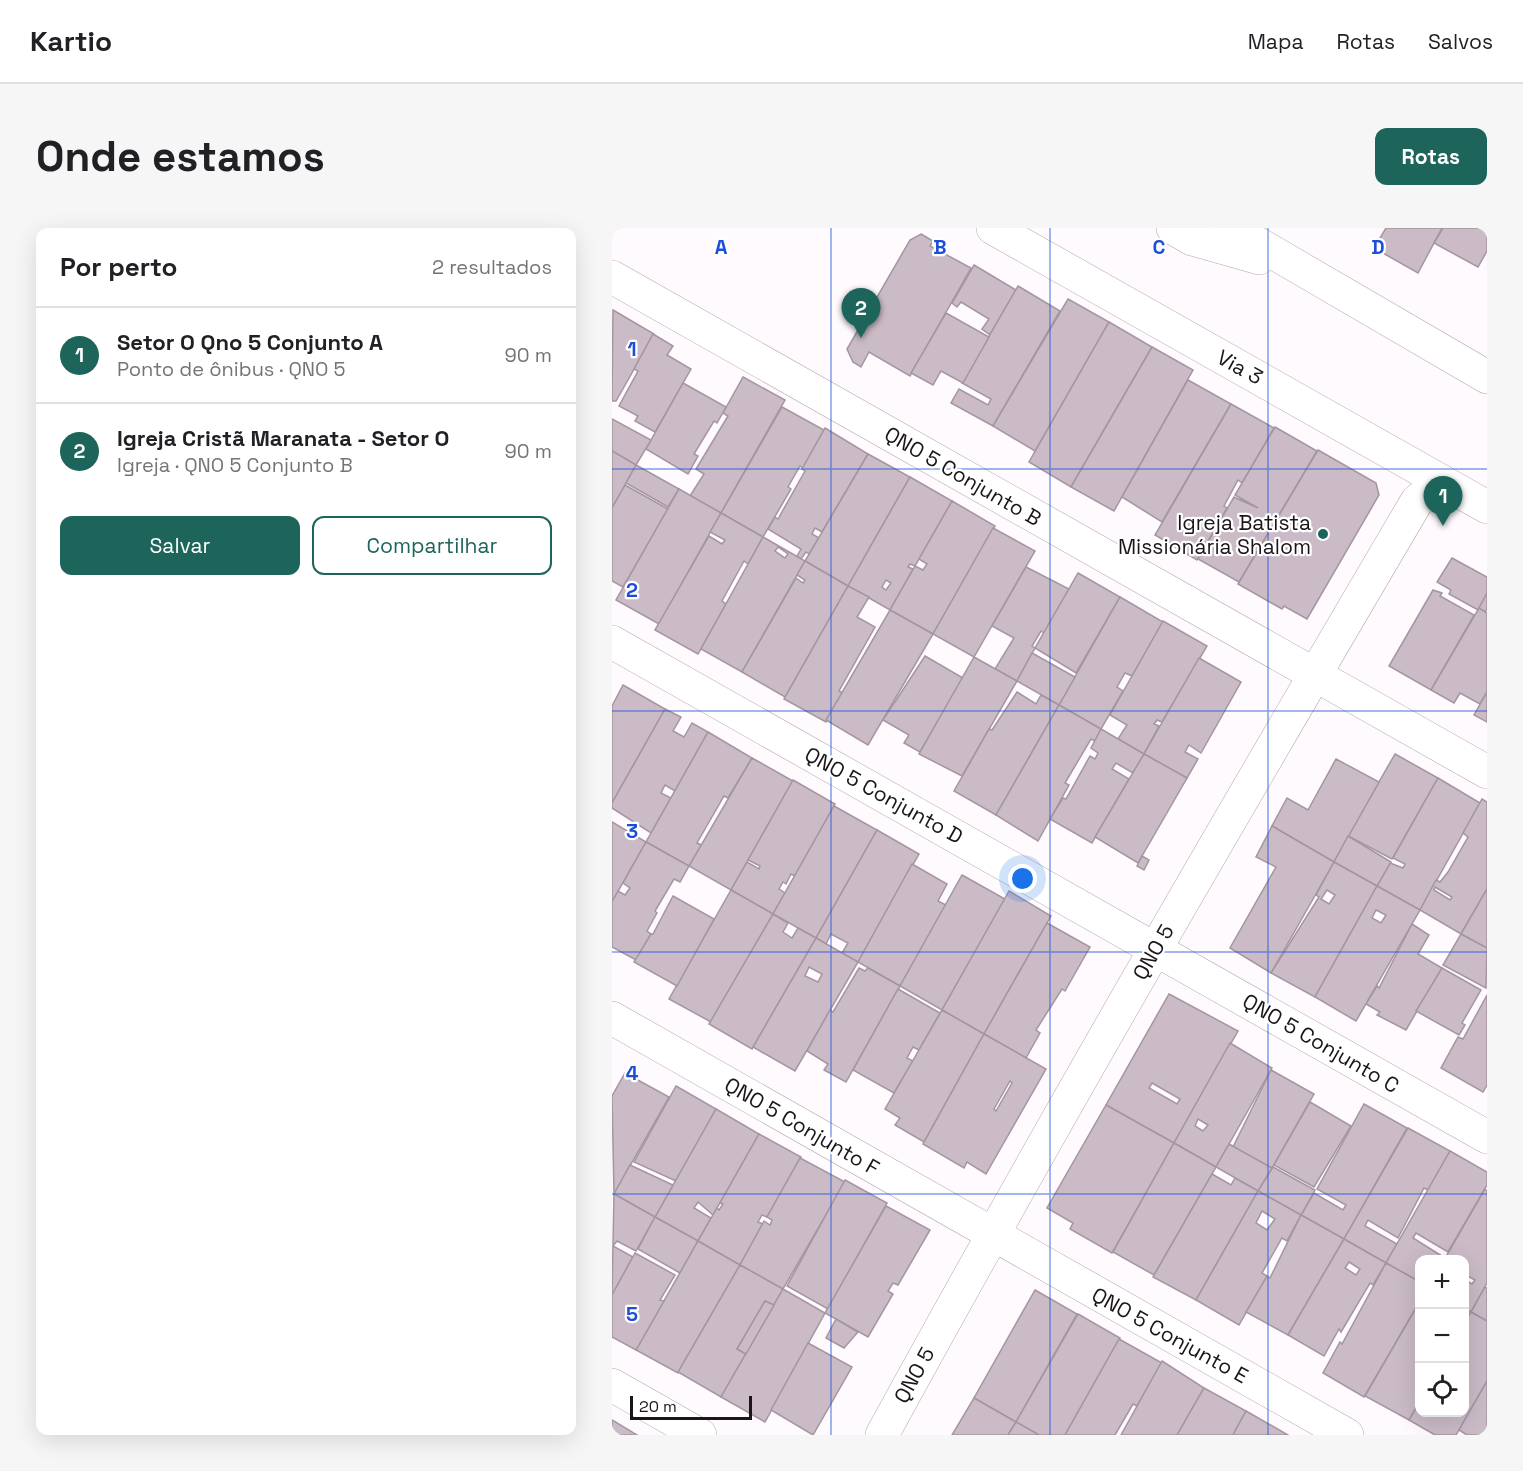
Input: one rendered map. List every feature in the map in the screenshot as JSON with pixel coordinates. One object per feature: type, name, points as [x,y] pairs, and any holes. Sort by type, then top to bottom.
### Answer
[{"type":"street","name":"Via 3","points":[[993,228],[1487,507]]},
{"type":"street","points":[[1173,228],[1192,239],[1307,271]]},
{"type":"street","points":[[1231,228],[1486,373]]},
{"type":"street","name":"QNO 5 Conjunto B","points":[[612,277],[1487,772]]},
{"type":"street","name":"QNO 5","points":[[882,1435],[992,1234],[1314,675],[1417,501],[1441,481]]},
{"type":"street","name":"QNO 5 Conjunto D","points":[[612,642],[1155,949]]},
{"type":"street","name":"QNO 5 Conjunto C","points":[[1155,949],[1487,1137]]},
{"type":"street","name":"QNO 5 Conjunto F","points":[[612,1018],[992,1234]]},
{"type":"street","name":"QNO 5 Conjunto E","points":[[992,1234],[1347,1435]]},
{"type":"street","points":[[612,1385],[700,1435]]},
{"type":"building","points":[[1386,228],[1442,228],[1418,273],[1374,248]]},
{"type":"building","points":[[1443,228],[1487,228],[1487,251],[1478,267],[1434,243]]},
{"type":"building","points":[[921,234],[933,241],[930,246],[971,268],[910,376],[869,352],[861,367],[853,362],[847,349],[910,240]]},
{"type":"building","points":[[974,265],[1016,290],[990,335],[982,329],[989,319],[961,302],[957,307],[952,303]]},
{"type":"building","points":[[1018,286],[1060,311],[993,426],[951,403],[959,389],[988,405],[991,399],[962,383]]},
{"type":"building","points":[[1068,299],[1109,322],[1035,451],[993,426]]},
{"type":"building","points":[[613,310],[654,334],[616,401],[612,401]]},
{"type":"building","points":[[946,313],[989,337],[963,383],[941,371],[933,385],[911,373]]},
{"type":"building","points":[[1109,322],[1152,347],[1071,487],[1029,462]]},
{"type":"building","points":[[653,334],[673,346],[667,355],[691,369],[655,432],[635,421],[638,416],[619,406],[638,371],[634,369]]},
{"type":"building","points":[[1152,347],[1193,370],[1114,511],[1071,487]]},
{"type":"building","points":[[743,377],[785,400],[721,513],[690,496],[704,474],[696,469],[728,416],[723,413]]},
{"type":"building","points":[[1188,380],[1231,404],[1162,522],[1122,497]]},
{"type":"building","points":[[683,383],[726,407],[717,423],[714,421],[694,454],[698,456],[688,474],[646,449]]},
{"type":"building","points":[[1231,404],[1274,428],[1242,483],[1238,480],[1224,506],[1227,508],[1197,560],[1155,535]]},
{"type":"building","points":[[782,407],[824,430],[803,468],[800,466],[788,487],[791,489],[763,537],[721,513]]},
{"type":"building","points":[[612,419],[651,440],[636,465],[612,451]]},
{"type":"building","points":[[1275,427],[1317,451],[1239,582],[1198,559],[1234,497],[1258,508],[1235,495]]},
{"type":"building","points":[[825,428],[868,454],[822,532],[815,528],[812,534],[819,538],[809,554],[806,552],[801,559],[797,556],[801,549],[768,529],[775,517],[778,519],[805,471],[802,469]]},
{"type":"building","points":[[1318,450],[1376,483],[1379,495],[1307,619],[1284,606],[1282,609],[1238,584]]},
{"type":"building","points":[[612,451],[636,465],[612,508]]},
{"type":"building","points":[[868,454],[910,477],[848,586],[805,561]]},
{"type":"building","points":[[636,465],[679,489],[668,507],[626,483]]},
{"type":"building","points":[[910,477],[952,501],[915,566],[910,564],[908,567],[913,569],[890,610],[848,586]],"holes":[[[886,580],[891,583],[886,590],[882,587]]]},
{"type":"building","points":[[625,485],[668,509],[623,587],[612,581],[612,508]]},
{"type":"building","points":[[679,489],[721,513],[659,624],[616,600]]},
{"type":"building","points":[[952,501],[995,526],[933,634],[890,610],[915,566],[923,570],[927,564],[919,559]]},
{"type":"building","points":[[721,513],[763,537],[748,564],[744,561],[722,601],[726,604],[698,654],[655,630],[709,536],[722,544],[725,540],[710,532]]},
{"type":"building","points":[[993,528],[1035,551],[974,657],[933,634]]},
{"type":"building","points":[[763,537],[805,561],[742,672],[701,649]],"holes":[[[778,547],[788,554],[785,558],[775,551]]]},
{"type":"building","points":[[1452,558],[1487,577],[1487,593],[1478,610],[1449,594],[1451,590],[1437,582]]},
{"type":"building","points":[[805,561],[848,586],[785,697],[742,672],[796,578],[803,583],[805,580],[797,575]]},
{"type":"building","points":[[1026,567],[1069,589],[1044,633],[1041,631],[1032,646],[1035,648],[1017,681],[995,669],[1014,638],[992,626]]},
{"type":"building","points":[[1078,573],[1120,597],[1076,673],[1035,648]]},
{"type":"building","points":[[848,586],[869,597],[857,617],[875,627],[839,691],[843,693],[826,722],[784,699]]},
{"type":"building","points":[[1433,590],[1442,593],[1440,596],[1474,615],[1431,690],[1389,666]]},
{"type":"building","points":[[1487,593],[1487,609],[1485,612],[1479,608]]},
{"type":"building","points":[[1120,597],[1163,622],[1132,676],[1125,673],[1117,687],[1123,691],[1101,729],[1059,705]]},
{"type":"building","points":[[1479,608],[1487,613],[1487,692],[1480,704],[1460,693],[1454,703],[1431,690]]},
{"type":"building","points":[[890,610],[933,634],[868,745],[826,720]]},
{"type":"building","points":[[1163,621],[1207,646],[1162,722],[1157,720],[1154,724],[1159,726],[1144,754],[1118,739],[1127,725],[1110,715]]},
{"type":"building","points":[[1032,653],[1075,677],[1059,705],[1017,681]]},
{"type":"building","points":[[925,656],[963,678],[920,752],[904,743],[909,735],[883,720]]},
{"type":"building","points":[[974,657],[1017,681],[962,776],[919,754]]},
{"type":"building","points":[[1199,658],[1241,682],[1201,753],[1189,745],[1185,752],[1198,759],[1187,778],[1144,754]]},
{"type":"building","points":[[623,685],[665,709],[612,803],[612,706]]},
{"type":"building","points":[[1017,692],[1036,704],[1041,695],[1059,705],[996,815],[954,791],[989,729],[992,730]]},
{"type":"building","points":[[1487,692],[1487,722],[1474,715]]},
{"type":"building","points":[[1059,705],[1101,729],[1095,741],[1091,739],[1065,783],[1069,785],[1038,841],[996,815]]},
{"type":"building","points":[[665,709],[681,717],[673,731],[684,737],[692,723],[708,732],[675,791],[665,785],[661,793],[671,798],[651,833],[612,808],[612,803]]},
{"type":"building","points":[[1101,729],[1144,754],[1133,773],[1116,763],[1112,769],[1129,779],[1092,843],[1050,819],[1063,798],[1066,799],[1090,756],[1095,759],[1098,753],[1091,748]]},
{"type":"building","points":[[708,732],[752,758],[728,798],[724,796],[697,843],[702,845],[689,866],[646,842]]},
{"type":"building","points":[[1144,754],[1187,778],[1138,863],[1095,837]]},
{"type":"building","points":[[1395,754],[1438,778],[1392,859],[1348,836]]},
{"type":"building","points":[[752,758],[793,781],[731,890],[689,866]]},
{"type":"building","points":[[1336,759],[1379,782],[1334,862],[1272,826],[1287,798],[1308,810]]},
{"type":"building","points":[[1438,778],[1480,803],[1420,910],[1377,886],[1390,863],[1403,868],[1405,864],[1393,858]]},
{"type":"building","points":[[793,780],[835,804],[795,876],[791,874],[786,884],[783,882],[779,889],[785,893],[773,914],[731,890],[747,862],[759,869],[760,866],[748,860]]},
{"type":"building","points":[[1482,799],[1487,802],[1487,889],[1461,934],[1420,910],[1436,880],[1440,882],[1448,872],[1468,837],[1463,833]],"holes":[[[1435,887],[1452,897],[1450,900],[1434,890]]]},
{"type":"building","points":[[834,806],[877,830],[816,938],[773,914]]},
{"type":"building","points":[[612,822],[646,842],[612,902]]},
{"type":"building","points":[[1272,826],[1334,862],[1271,973],[1230,948],[1276,867],[1256,857]]},
{"type":"building","points":[[877,830],[919,854],[858,962],[842,953],[848,943],[831,934],[826,944],[816,938]]},
{"type":"building","points":[[1348,836],[1391,862],[1377,886],[1334,862]]},
{"type":"building","points":[[646,842],[689,866],[680,882],[674,879],[655,911],[657,913],[647,931],[651,934],[636,960],[612,947],[612,902],[618,891],[625,895],[630,888],[623,883]]},
{"type":"building","points":[[1142,856],[1149,860],[1144,870],[1137,866]]},
{"type":"building","points":[[1334,862],[1377,886],[1315,997],[1271,973],[1319,897],[1316,895]],"holes":[[[1327,890],[1335,895],[1329,904],[1321,899]]]},
{"type":"building","points":[[912,864],[947,884],[938,901],[946,905],[900,986],[858,962]]},
{"type":"building","points":[[962,875],[1005,899],[942,1010],[900,986]]},
{"type":"building","points":[[1377,886],[1420,910],[1356,1021],[1315,997]],"holes":[[[1376,910],[1386,915],[1381,923],[1372,918]]]},
{"type":"building","points":[[1487,889],[1487,948],[1461,934]]},
{"type":"building","points":[[731,890],[773,914],[711,1022],[669,999]]},
{"type":"building","points":[[1009,891],[1051,916],[984,1034],[942,1010]]},
{"type":"building","points":[[673,896],[714,919],[677,986],[634,962],[653,934]]},
{"type":"building","points":[[773,914],[788,923],[783,932],[792,938],[798,928],[816,938],[752,1049],[709,1024]]},
{"type":"building","points":[[1047,923],[1090,947],[1065,991],[1062,989],[1036,1030],[1040,1033],[1026,1058],[984,1034]]},
{"type":"building","points":[[1412,924],[1429,935],[1418,954],[1442,968],[1406,1030],[1377,1015],[1380,1012],[1366,1004],[1377,986],[1379,988]]},
{"type":"building","points":[[1461,934],[1487,948],[1486,988],[1443,965]]},
{"type":"building","points":[[816,938],[858,962],[795,1071],[753,1047]],"holes":[[[809,967],[822,974],[818,982],[805,976]]]},
{"type":"building","points":[[859,968],[865,971],[868,968],[900,986],[846,1082],[824,1070],[828,1064],[807,1051],[830,1010],[833,1012]]},
{"type":"building","points":[[1442,968],[1481,990],[1462,1023],[1465,1025],[1459,1035],[1416,1011]]},
{"type":"building","points":[[898,989],[940,1013],[919,1050],[913,1047],[907,1058],[913,1061],[894,1093],[853,1070]]},
{"type":"building","points":[[1169,994],[1238,1031],[1174,1143],[1106,1105]],"holes":[[[1152,1083],[1180,1099],[1177,1104],[1149,1088]]]},
{"type":"building","points":[[1487,995],[1487,1085],[1483,1092],[1441,1068],[1458,1037],[1463,1039]]},
{"type":"building","points":[[942,1010],[984,1034],[924,1142],[895,1125],[900,1118],[885,1109]]},
{"type":"building","points":[[984,1034],[1046,1069],[986,1174],[967,1162],[964,1168],[923,1144]],"holes":[[[1010,1081],[1012,1083],[996,1111],[994,1109]]]},
{"type":"building","points":[[1230,1043],[1272,1068],[1216,1167],[1174,1143]],"holes":[[[1198,1119],[1208,1125],[1203,1131],[1195,1126]]]},
{"type":"building","points":[[1271,1070],[1314,1094],[1272,1168],[1233,1147]]},
{"type":"building","points":[[625,1073],[669,1097],[614,1194],[612,1096]]},
{"type":"building","points":[[676,1086],[716,1109],[676,1181],[634,1162]]},
{"type":"building","points":[[1310,1102],[1351,1126],[1314,1187],[1274,1165]]},
{"type":"building","points":[[1364,1104],[1407,1128],[1344,1239],[1301,1215],[1314,1193],[1343,1210],[1346,1205],[1317,1189]]},
{"type":"building","points":[[1106,1105],[1174,1143],[1112,1253],[1070,1229],[1073,1223],[1047,1208]]},
{"type":"building","points":[[716,1109],[759,1134],[713,1215],[698,1202],[694,1208],[711,1218],[698,1241],[655,1217]]},
{"type":"building","points":[[1408,1128],[1450,1151],[1428,1190],[1424,1188],[1398,1238],[1368,1220],[1365,1226],[1397,1244],[1386,1263],[1344,1239]]},
{"type":"building","points":[[759,1134],[801,1157],[767,1217],[762,1215],[758,1222],[763,1224],[740,1265],[698,1241],[717,1208],[719,1210],[723,1204],[720,1203]]},
{"type":"building","points":[[1174,1143],[1216,1167],[1154,1275],[1113,1252]]},
{"type":"building","points":[[1229,1144],[1272,1168],[1258,1191],[1216,1167]]},
{"type":"building","points":[[1450,1151],[1487,1172],[1487,1185],[1448,1252],[1416,1233],[1413,1238],[1440,1255],[1415,1255],[1415,1279],[1386,1263]]},
{"type":"building","points":[[800,1158],[845,1182],[783,1289],[740,1265],[764,1221],[770,1225],[772,1220],[767,1217]]},
{"type":"building","points":[[630,1165],[673,1185],[655,1217],[614,1194]]},
{"type":"building","points":[[1273,1167],[1315,1190],[1301,1215],[1258,1191]]},
{"type":"building","points":[[1212,1174],[1231,1185],[1235,1178],[1258,1191],[1196,1300],[1153,1277]]},
{"type":"building","points":[[845,1180],[887,1203],[828,1309],[787,1286]]},
{"type":"building","points":[[1485,1189],[1487,1191],[1487,1283],[1471,1312],[1469,1311],[1469,1282],[1472,1284],[1475,1280],[1469,1277],[1469,1255],[1447,1255]]},
{"type":"building","points":[[1258,1191],[1301,1215],[1287,1241],[1282,1238],[1262,1273],[1267,1276],[1239,1325],[1196,1300]],"holes":[[[1262,1211],[1275,1219],[1267,1230],[1256,1223]]]},
{"type":"building","points":[[614,1194],[655,1217],[636,1251],[617,1241],[613,1246],[633,1257],[612,1295]]},
{"type":"building","points":[[886,1206],[930,1230],[898,1285],[893,1283],[888,1291],[893,1294],[868,1337],[825,1313]]},
{"type":"building","points":[[1301,1215],[1344,1239],[1288,1335],[1246,1312],[1267,1276],[1270,1278]]},
{"type":"building","points":[[655,1217],[698,1241],[680,1273],[638,1249]]},
{"type":"building","points":[[1344,1239],[1386,1263],[1373,1285],[1370,1283],[1341,1332],[1339,1329],[1324,1356],[1288,1335]],"holes":[[[1349,1262],[1360,1269],[1356,1275],[1345,1268]]]},
{"type":"building","points":[[698,1241],[740,1265],[678,1373],[636,1350]]},
{"type":"building","points":[[635,1253],[675,1275],[660,1300],[664,1301],[636,1350],[612,1337],[612,1295]]},
{"type":"building","points":[[1386,1263],[1415,1279],[1415,1310],[1364,1397],[1323,1373],[1340,1342],[1342,1344]]},
{"type":"building","points":[[740,1265],[783,1289],[774,1305],[765,1301],[737,1349],[746,1354],[721,1397],[678,1372]]},
{"type":"building","points":[[1485,1287],[1487,1288],[1487,1321],[1471,1312]]},
{"type":"building","points":[[783,1289],[825,1313],[765,1422],[721,1397]]},
{"type":"building","points":[[1035,1290],[1077,1314],[1016,1422],[974,1398]]},
{"type":"building","points":[[765,1301],[774,1305],[746,1354],[737,1349]]},
{"type":"building","points":[[1415,1310],[1415,1410],[1409,1420],[1365,1396]]},
{"type":"building","points":[[1471,1312],[1487,1321],[1487,1381],[1469,1412],[1469,1363],[1469,1315]]},
{"type":"building","points":[[1078,1314],[1120,1338],[1065,1435],[1039,1435],[1016,1422]]},
{"type":"building","points":[[836,1319],[858,1332],[844,1348],[826,1338]]},
{"type":"building","points":[[1119,1339],[1162,1363],[1137,1406],[1133,1404],[1115,1435],[1065,1435]]},
{"type":"building","points":[[808,1343],[852,1367],[813,1435],[771,1410]]},
{"type":"building","points":[[1162,1361],[1204,1388],[1177,1435],[1121,1435]]},
{"type":"building","points":[[1487,1381],[1487,1435],[1467,1435],[1459,1430],[1466,1417],[1469,1417],[1469,1412]]},
{"type":"building","points":[[1204,1388],[1246,1411],[1233,1435],[1177,1435]]},
{"type":"building","points":[[974,1398],[1016,1422],[1008,1435],[952,1435]]},
{"type":"building","points":[[1415,1410],[1415,1417],[1466,1417],[1456,1435],[1435,1435],[1409,1420]]},
{"type":"building","points":[[1246,1411],[1288,1435],[1233,1435]]},
{"type":"building","points":[[612,1420],[637,1435],[612,1435]]},
{"type":"building","points":[[1016,1422],[1039,1435],[1008,1435]]},
{"type":"place","name":"Igreja Cristã Maranata - Setor O","points":[[861,338]]},
{"type":"place","name":"Setor O Qno 5 Conjunto A","points":[[1443,526]]},
{"type":"place","name":"Igreja Batista Missionária Shalom","points":[[1323,534]]}]
